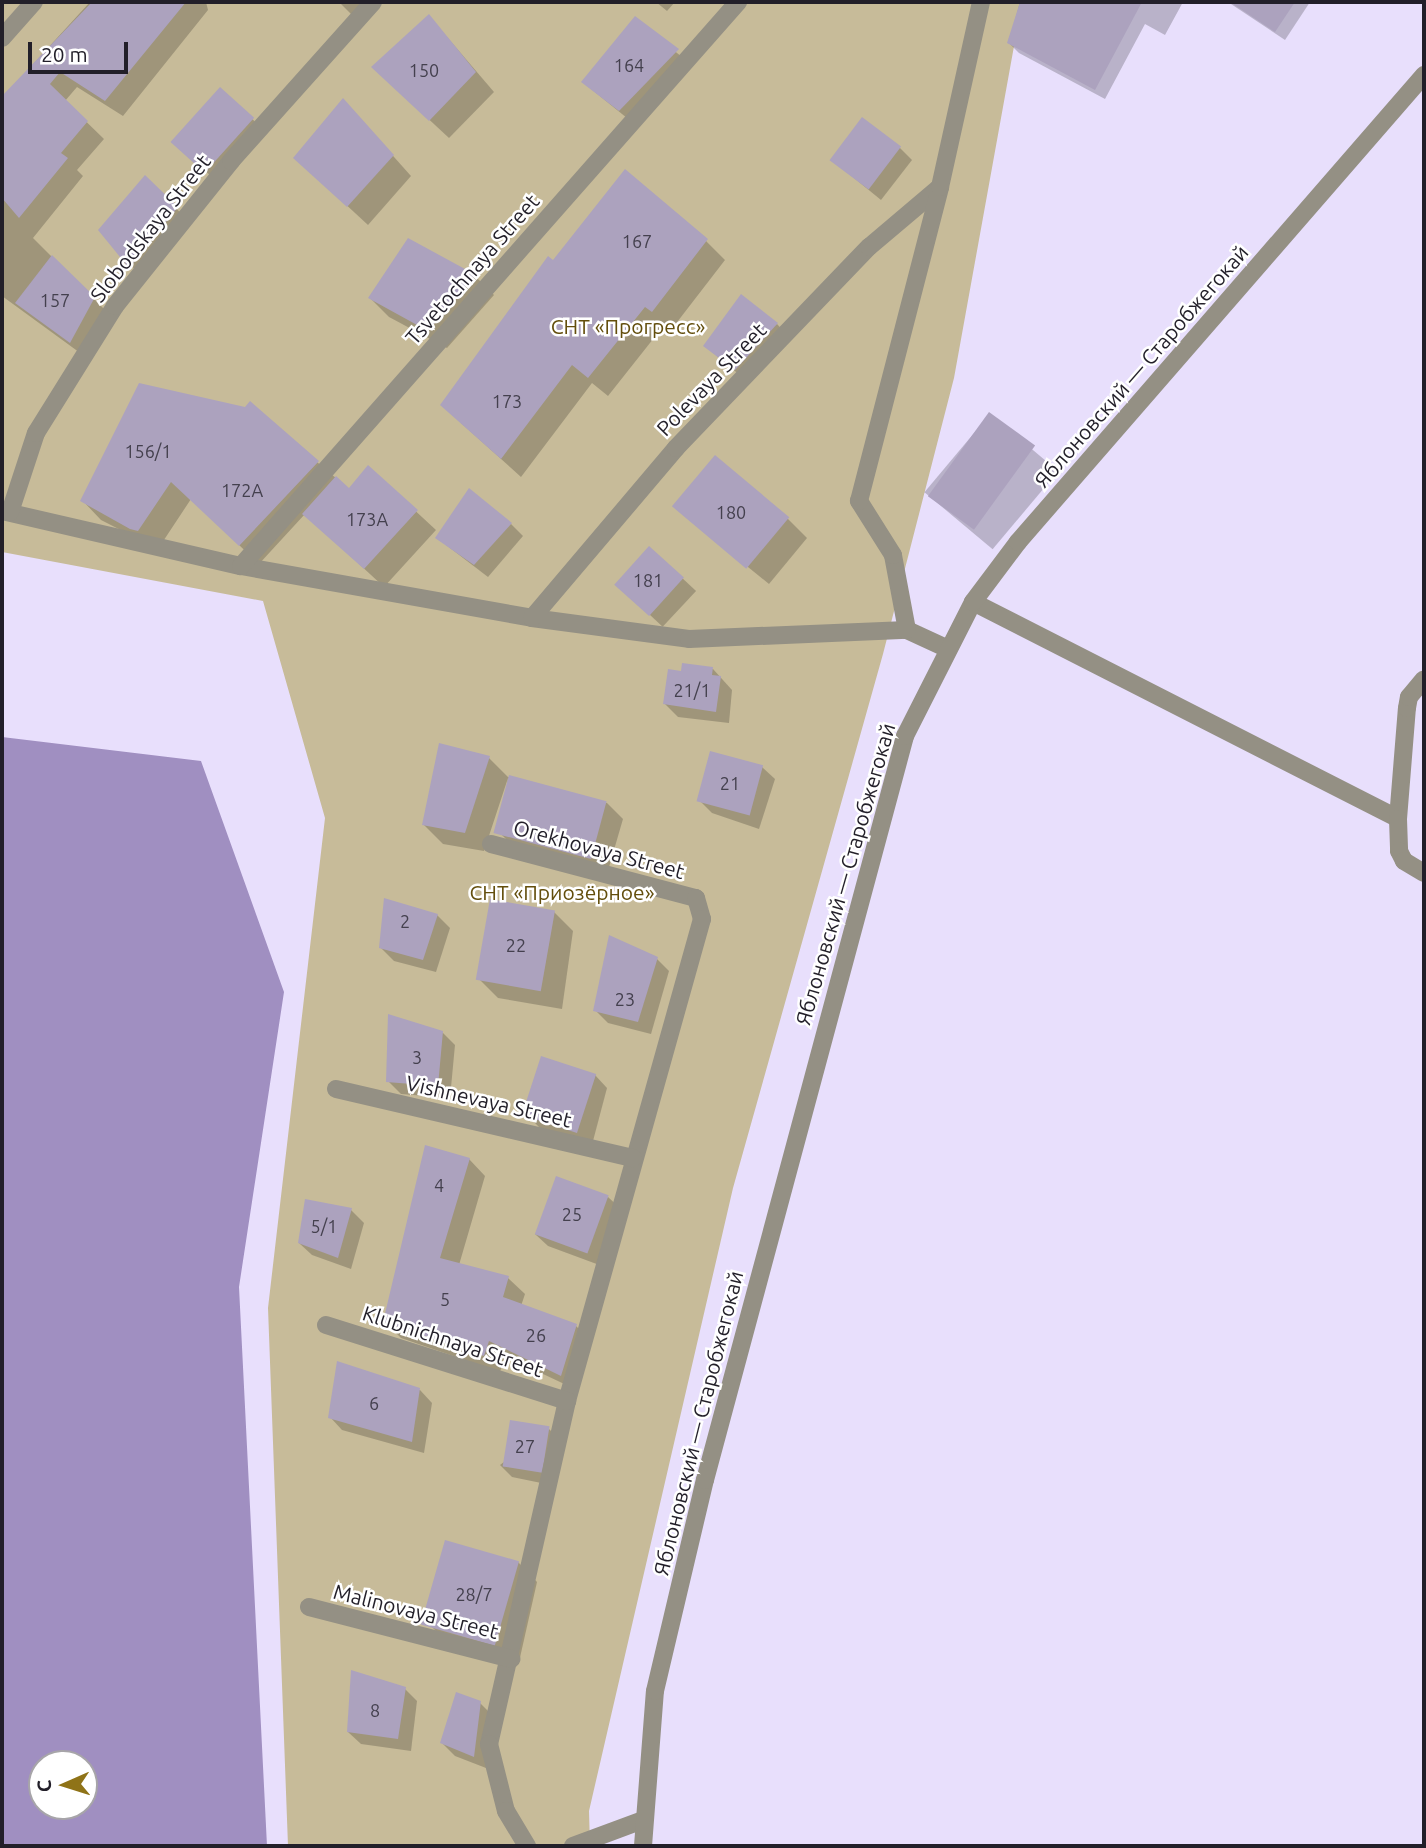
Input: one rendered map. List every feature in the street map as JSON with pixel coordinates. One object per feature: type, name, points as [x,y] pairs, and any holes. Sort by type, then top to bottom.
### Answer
[{"type":"street","points":[[2,38],[34,2]]},
{"type":"street","name":"Slobodskaya Street","points":[[6,512],[36,433],[115,306],[232,161],[373,2]]},
{"type":"street","name":"Tsvetochnaya Street","points":[[240,566],[738,2]]},
{"type":"street","points":[[906,630],[893,555],[859,501],[940,187],[981,2]]},
{"type":"street","name":"Яблоновский — Старобжегокай","points":[[643,1846],[655,1691],[705,1480],[905,736],[946,648],[973,602],[1086,463],[1424,75]]},
{"type":"street","name":"Polevaya Street","points":[[532,618],[677,448],[869,247],[940,187]]},
{"type":"street","points":[[6,512],[240,566],[532,618],[689,639],[906,630],[946,648]]},
{"type":"street","points":[[973,602],[1398,819]]},
{"type":"street","points":[[1424,679],[1409,697],[1406,708],[1398,819],[1398,851],[1404,861],[1424,873]]},
{"type":"street","name":"Orekhovaya Street","points":[[491,844],[696,898],[702,919],[633,1158]]},
{"type":"street","name":"Vishnevaya Street","points":[[335,1089],[633,1158]]},
{"type":"street","points":[[527,1846],[506,1811],[489,1744],[567,1401],[633,1158]]},
{"type":"street","name":"Klubnichnaya Street","points":[[326,1325],[567,1401]]},
{"type":"street","name":"Malinovaya Street","points":[[309,1607],[510,1659]]},
{"type":"street","points":[[573,1846],[643,1820]]},
{"type":"green space","points":[[2,2],[1022,2],[954,378],[883,654],[733,1188],[589,1811],[590,1846],[288,1846],[268,1308],[325,818],[263,601],[2,552]]},
{"type":"shaded area","points":[[2,737],[201,761],[284,992],[239,1287],[267,1846],[2,1846]]},
{"type":"building","points":[[92,2],[186,2],[105,101],[60,72],[50,84],[88,121],[61,153],[68,158],[19,218],[2,198],[2,96]]},
{"type":"building","points":[[1020,2],[1142,2],[1095,90],[1007,43]]},
{"type":"building","points":[[1230,2],[1295,2],[1275,32]]},
{"type":"building","points":[[429,14],[476,72],[429,121],[371,67]]},
{"type":"building","points":[[635,16],[679,49],[619,111],[581,82]]},
{"type":"building","points":[[220,87],[254,118],[205,173],[170,142]]},
{"type":"building","points":[[343,98],[394,155],[347,207],[293,158]]},
{"type":"building","points":[[862,117],[901,146],[869,190],[830,160]]},
{"type":"building","points":[[625,169],[708,239],[652,312],[645,307],[588,378],[572,365],[501,459],[440,405],[548,256],[553,260]]},
{"type":"building","points":[[145,175],[178,207],[129,268],[98,230]]},
{"type":"building","points":[[408,238],[476,275],[428,331],[368,298]]},
{"type":"building","points":[[52,255],[95,297],[70,343],[15,303]]},
{"type":"building","points":[[741,294],[778,323],[735,370],[703,346]]},
{"type":"building","points":[[139,383],[245,407],[250,401],[319,461],[239,546],[171,482],[138,531],[130,529],[80,501]]},
{"type":"building","points":[[989,412],[1035,446],[974,530],[928,496]]},
{"type":"building","points":[[715,455],[789,517],[746,569],[672,506]]},
{"type":"building","points":[[368,465],[418,510],[364,569],[302,514],[336,476],[349,488]]},
{"type":"building","points":[[469,488],[512,523],[474,565],[435,538]]},
{"type":"building","points":[[649,546],[684,577],[649,616],[614,585]]},
{"type":"building","points":[[682,663],[713,667],[712,675],[721,676],[716,712],[663,704],[668,669],[681,671]]},
{"type":"building","points":[[439,743],[490,756],[465,833],[422,825]]},
{"type":"building","points":[[710,751],[763,765],[750,815],[697,801]]},
{"type":"building","points":[[509,775],[607,801],[591,859],[493,833]]},
{"type":"building","points":[[384,898],[438,914],[423,960],[379,948]]},
{"type":"building","points":[[490,899],[555,910],[541,991],[476,980]]},
{"type":"building","points":[[609,935],[658,957],[638,1022],[593,1011]]},
{"type":"building","points":[[388,1014],[443,1031],[438,1086],[386,1082]]},
{"type":"building","points":[[541,1056],[596,1074],[577,1133],[522,1115]]},
{"type":"building","points":[[425,1145],[470,1158],[440,1258],[509,1276],[503,1297],[577,1324],[561,1376],[489,1341],[484,1356],[383,1322]]},
{"type":"building","points":[[556,1176],[609,1195],[587,1253],[535,1234]]},
{"type":"building","points":[[305,1199],[352,1208],[338,1258],[298,1243]]},
{"type":"building","points":[[337,1361],[420,1388],[412,1442],[328,1418]]},
{"type":"building","points":[[510,1420],[550,1426],[542,1473],[503,1466]]},
{"type":"building","points":[[445,1540],[519,1561],[495,1646],[421,1625]]},
{"type":"building","points":[[351,1670],[406,1687],[398,1739],[347,1732]]},
{"type":"building","points":[[456,1692],[481,1701],[474,1757],[440,1743]]},
{"type":"park label","name":"СНТ «Прогресс»","points":[[628,326]]},
{"type":"park label","name":"СНТ «Приозёрное»","points":[[562,892]]}]
